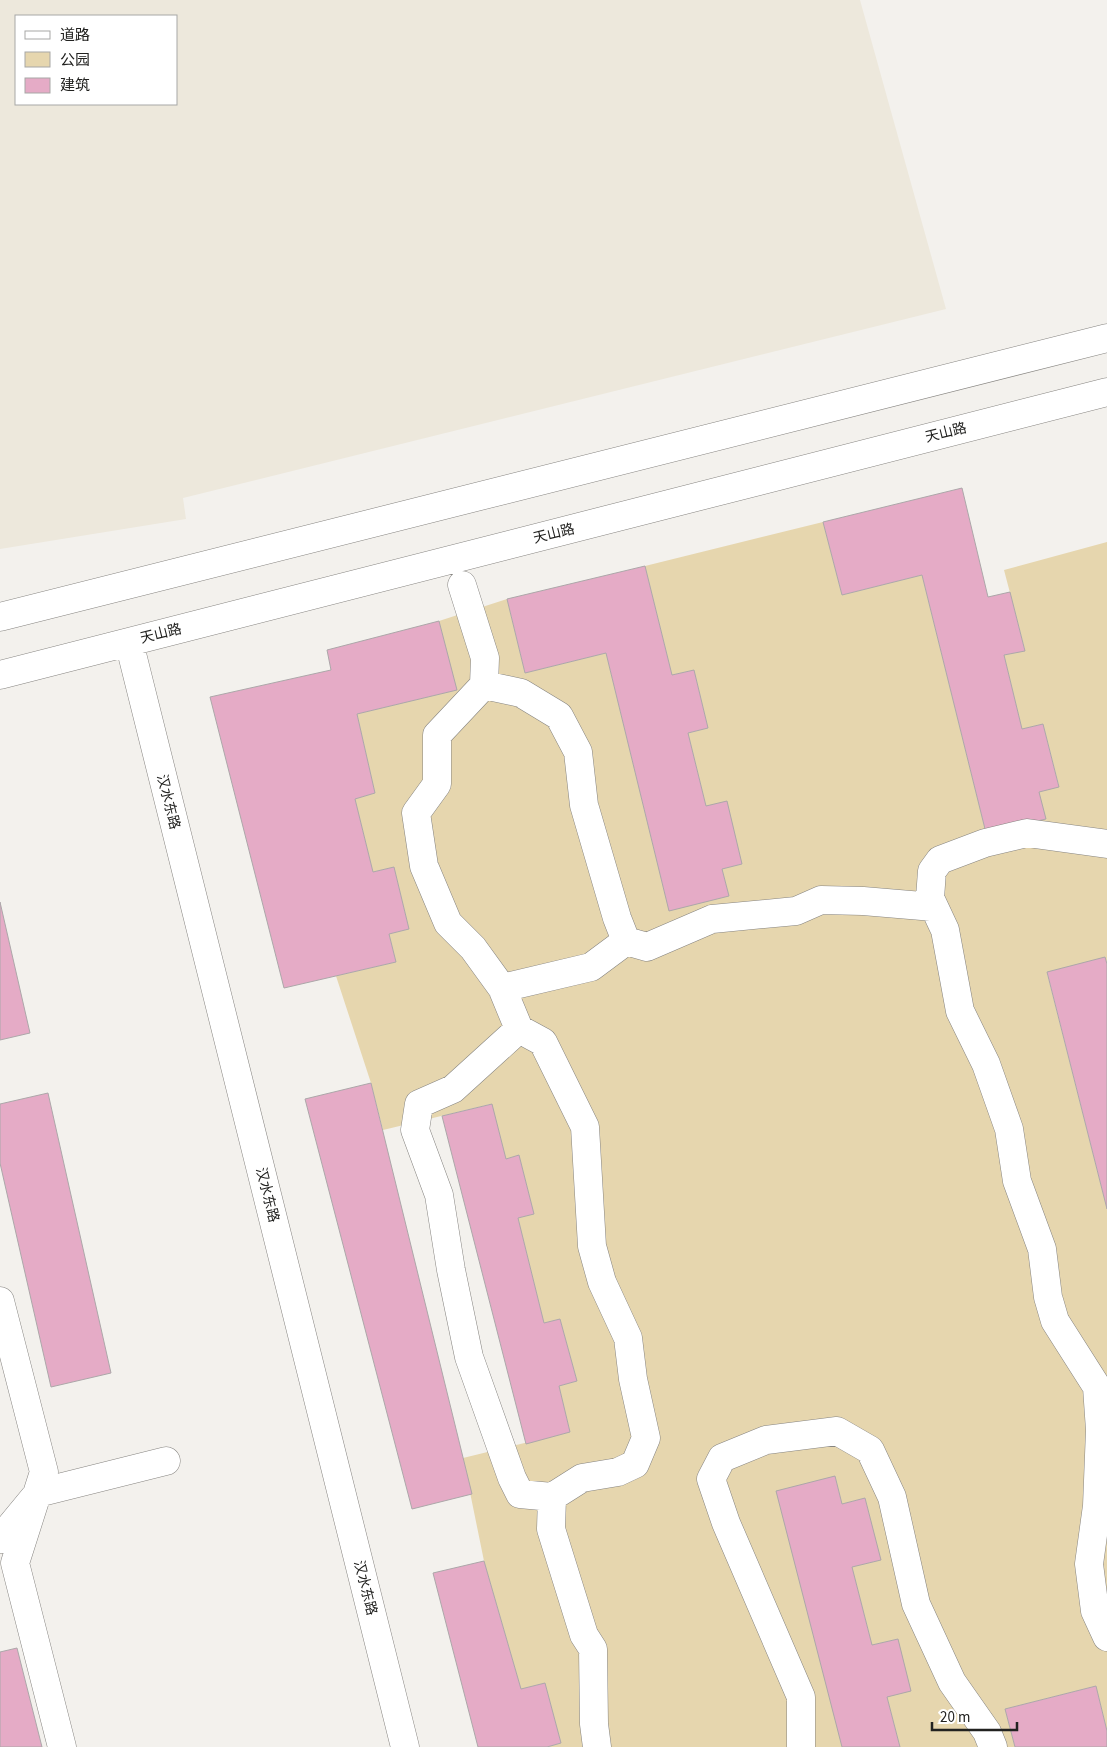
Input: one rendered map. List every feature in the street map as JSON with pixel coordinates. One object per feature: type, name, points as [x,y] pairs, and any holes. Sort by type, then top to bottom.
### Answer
[{"type":"street","points":[[0,617],[1107,338]]},
{"type":"street","name":"天山路","points":[[0,675],[1107,392]]},
{"type":"street","points":[[462,585],[485,658],[484,685],[437,735],[437,784],[416,813],[424,866],[448,923],[473,948],[502,988],[519,1029],[543,1042],[585,1127],[592,1246],[602,1282],[628,1338],[633,1379],[646,1438],[635,1464],[618,1472],[582,1478],[552,1497],[520,1494],[512,1478],[469,1356],[451,1270],[439,1195],[415,1130],[419,1104],[453,1089],[519,1029]]},
{"type":"street","name":"汉水东路","points":[[128,642],[405,1747]]},
{"type":"street","points":[[484,685],[521,694],[559,716],[578,752],[584,805],[617,918],[626,941]]},
{"type":"street","points":[[1107,844],[1027,834],[985,843],[940,860],[932,871],[930,898],[945,930],[960,1011],[986,1064],[1009,1129],[1018,1181],[1042,1249],[1048,1297],[1056,1321],[1102,1385],[1098,1497],[1089,1564],[1095,1611],[1107,1637]]},
{"type":"street","points":[[502,988],[591,967],[626,941],[647,946],[712,919],[796,911],[821,900],[863,901],[934,907]]},
{"type":"street","points":[[0,1301],[44,1472],[38,1493],[7,1559],[62,1747]]},
{"type":"street","points":[[801,1747],[801,1697],[726,1523],[710,1479],[722,1458],[766,1440],[837,1431],[870,1450],[892,1497],[916,1604],[952,1682],[987,1732],[993,1747]]},
{"type":"street","points":[[0,1539],[38,1493],[166,1461]]},
{"type":"street","points":[[552,1497],[551,1529],[584,1635],[593,1649],[594,1724],[597,1747]]},
{"type":"shaded area","points":[[0,0],[860,0],[946,309],[183,498],[186,519],[0,549]]},
{"type":"green space","points":[[823,522],[842,595],[922,575],[986,833],[1039,792],[1059,786],[1043,724],[1022,729],[1004,655],[1025,650],[1004,570],[1107,542],[1107,964],[1105,958],[1047,973],[1107,1209],[1107,1731],[1096,1686],[1005,1709],[1015,1747],[900,1747],[887,1697],[898,1639],[872,1645],[852,1567],[880,1560],[865,1498],[842,1504],[835,1476],[842,1747],[547,1747],[561,1743],[545,1683],[521,1689],[484,1561],[463,1458],[570,1432],[559,1386],[577,1381],[560,1319],[544,1323],[518,1218],[534,1214],[519,1155],[506,1159],[491,1104],[383,1130],[371,1083],[336,976],[396,962],[389,934],[409,929],[394,867],[373,872],[355,799],[375,793],[357,714],[456,690],[439,621],[507,599],[525,673],[606,653],[669,910],[729,896],[722,869],[742,864],[706,806],[688,733],[708,728],[694,670],[672,675],[645,566]]},
{"type":"building","points":[[962,488],[988,597],[1010,592],[1025,651],[1004,655],[1022,729],[1043,724],[1059,787],[1039,792],[1046,819],[986,833],[922,575],[842,595],[823,522]]},
{"type":"building","points":[[645,566],[672,675],[694,670],[708,728],[688,733],[706,806],[727,801],[742,864],[722,869],[729,896],[669,911],[606,653],[525,673],[507,599]]},
{"type":"building","points":[[439,621],[457,690],[357,714],[375,793],[355,799],[373,872],[394,867],[409,929],[389,934],[396,962],[284,988],[210,697],[331,670],[327,650]]},
{"type":"building","points":[[0,902],[30,1033],[0,1040]]},
{"type":"building","points":[[1105,957],[1107,964],[1107,1209],[1047,972]]},
{"type":"building","points":[[371,1083],[472,1494],[412,1509],[305,1099]]},
{"type":"building","points":[[48,1093],[111,1373],[51,1387],[0,1163],[0,1104]]},
{"type":"building","points":[[492,1104],[506,1159],[519,1155],[534,1214],[518,1218],[544,1323],[560,1319],[577,1381],[559,1386],[570,1432],[526,1444],[442,1116]]},
{"type":"building","points":[[835,1476],[842,1504],[865,1498],[881,1560],[852,1567],[872,1645],[898,1639],[911,1691],[887,1697],[900,1747],[842,1747],[776,1491]]},
{"type":"building","points":[[484,1561],[521,1689],[545,1683],[561,1743],[547,1747],[478,1747],[433,1573]]},
{"type":"building","points":[[17,1648],[42,1747],[0,1747],[0,1652]]},
{"type":"building","points":[[1096,1686],[1107,1731],[1107,1747],[1015,1747],[1005,1709]]}]
